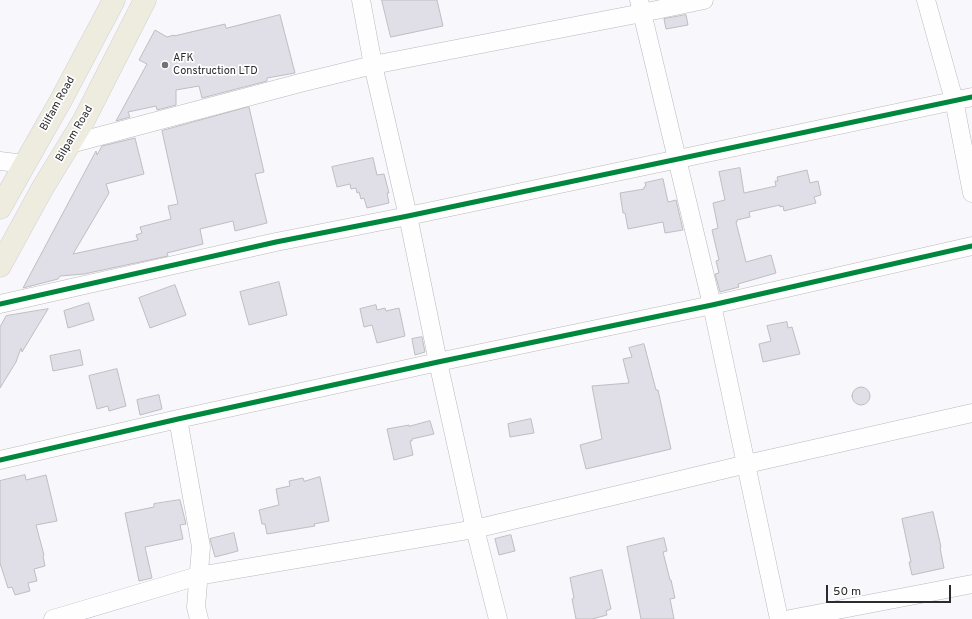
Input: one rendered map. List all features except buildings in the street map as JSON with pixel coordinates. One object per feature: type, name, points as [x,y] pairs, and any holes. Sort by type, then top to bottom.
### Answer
[{"type":"main road","name":"Bilfam Road","points":[[0,208],[61,100],[114,0]]},
{"type":"main road","name":"Bilpam Road","points":[[0,266],[42,190],[84,120],[145,0]]},
{"type":"street","points":[[361,0],[373,66],[408,216],[438,362],[475,529],[498,619]]},
{"type":"street","points":[[70,144],[300,82],[641,7],[704,0]]},
{"type":"street","points":[[926,0],[954,100],[972,193]]},
{"type":"street","points":[[641,7],[712,305],[779,619]]},
{"type":"street","points":[[0,304],[276,242],[408,216],[972,96]]},
{"type":"street","points":[[0,160],[24,164]]},
{"type":"street","points":[[0,460],[178,419],[438,362],[712,305],[972,246]]},
{"type":"street","points":[[53,619],[198,576],[475,529],[747,464],[972,413]]},
{"type":"street","points":[[178,419],[201,547],[196,607],[199,619]]},
{"type":"street","points":[[790,619],[972,584]]},
{"type":"cycle path","points":[[0,304],[276,242],[408,216],[972,97]]},
{"type":"cycle path","points":[[0,460],[178,419],[438,362],[712,305],[972,246]]},
{"type":"place","name":"AFK Construction LTD","points":[[165,65]]}]
